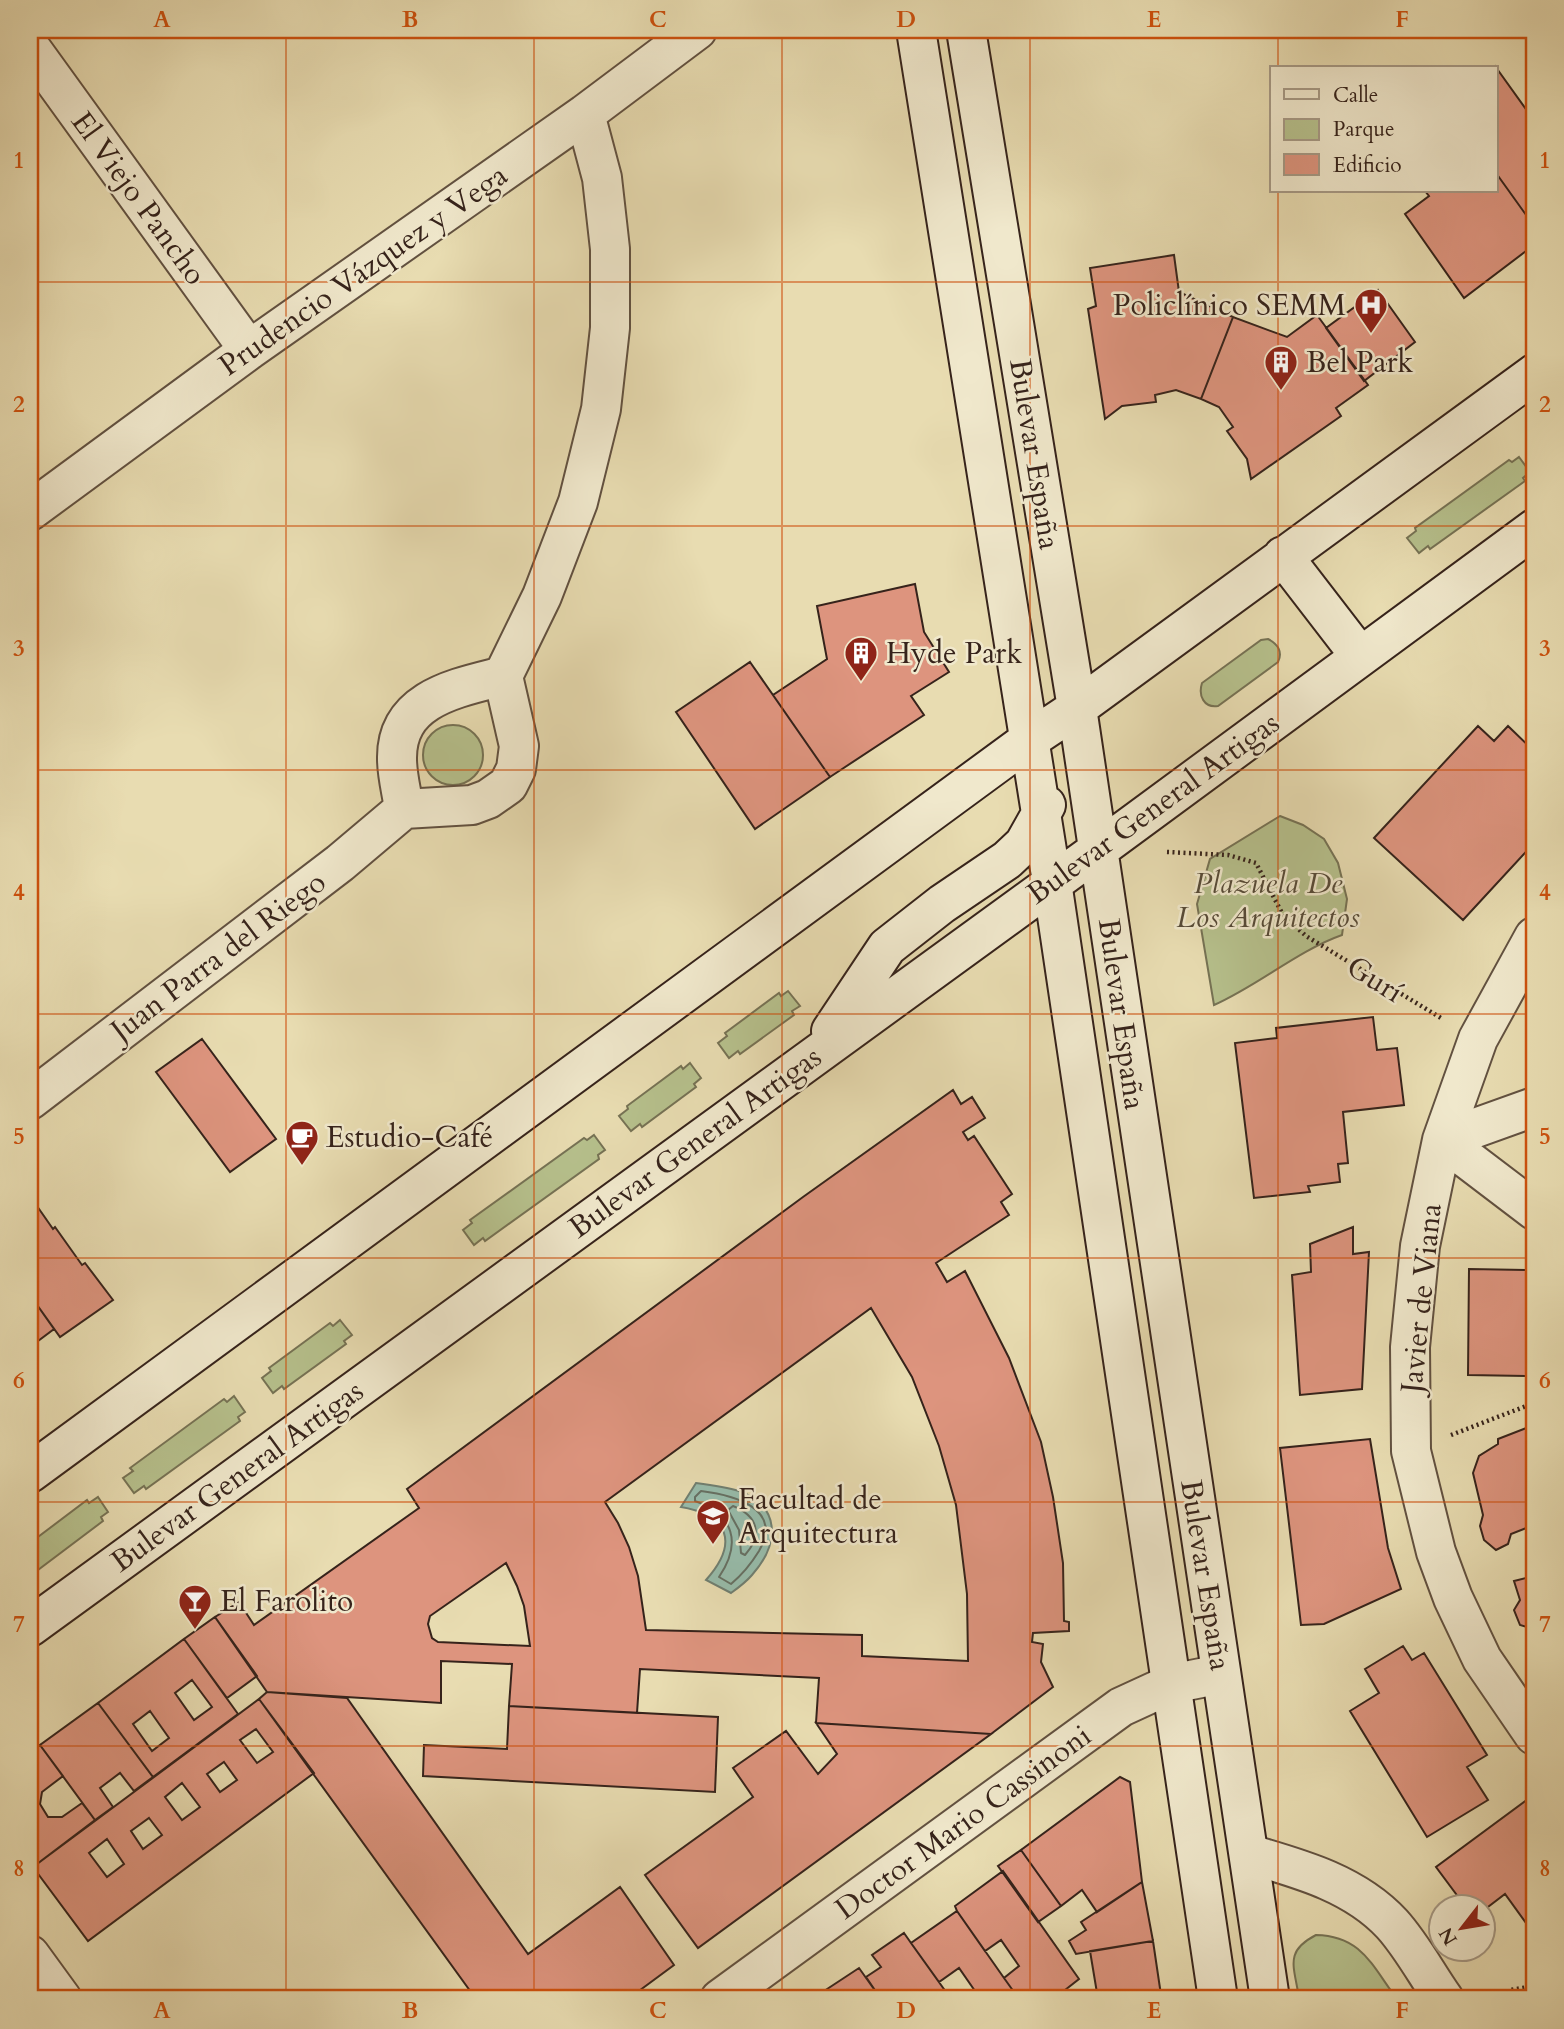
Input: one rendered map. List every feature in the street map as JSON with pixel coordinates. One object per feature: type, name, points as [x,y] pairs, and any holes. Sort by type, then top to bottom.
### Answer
[{"type":"main road","name":"Prudencio Vázquez y Vega","points":[[30,511],[249,350],[585,114],[697,30]]},
{"type":"main road","name":"Bulevar España","points":[[916,30],[1052,882],[1218,1999]]},
{"type":"main road","name":"Bulevar España","points":[[966,30],[1077,708],[1270,1999]]},
{"type":"main road","name":"El Viejo Pancho","points":[[30,47],[249,350]]},
{"type":"main road","points":[[503,676],[451,690],[428,700],[407,720],[400,736],[397,758],[404,808],[472,805],[488,799],[508,785],[516,769],[519,746],[503,676],[542,596],[578,502],[601,409],[610,328],[610,248],[602,178],[585,114]]},
{"type":"main road","points":[[30,1473],[1534,373]]},
{"type":"main road","name":"Bulevar General Artigas","points":[[30,1628],[1534,529]]},
{"type":"main road","points":[[1283,555],[1360,656]]},
{"type":"main road","points":[[816,1053],[887,947],[942,904],[1007,860],[1024,844],[1068,757],[1077,708]]},
{"type":"main road","name":"Juan Parra del Riego","points":[[30,1100],[340,863],[404,808]]},
{"type":"main road","name":"Javier de Viana","points":[[1534,937],[1478,1040],[1442,1139],[1420,1246],[1411,1335],[1412,1451],[1436,1552],[1452,1598],[1482,1659],[1534,1735]]},
{"type":"main road","points":[[1442,1139],[1534,1107]]},
{"type":"main road","points":[[1442,1139],[1534,1210]]},
{"type":"main road","name":"Doctor Mario Cassinoni","points":[[720,1999],[1121,1707],[1171,1684],[1221,1674]]},
{"type":"main road","points":[[1249,1854],[1320,1877],[1360,1895],[1393,1925],[1444,1999]]},
{"type":"main road","points":[[30,1955],[62,1999]]},
{"type":"path","name":"Gurí","points":[[1163,852],[1228,855],[1256,863],[1283,915],[1306,936],[1478,1040]]},
{"type":"path","points":[[1412,1451],[1534,1403]]},
{"type":"path","points":[[1498,1999],[1510,1990],[1534,1986]]},
{"type":"green space","points":[[1519,457],[1530,472],[1523,478],[1525,481],[1430,549],[1428,546],[1419,553],[1407,538],[1416,531],[1415,528],[1509,460],[1512,462]]},
{"type":"green space","points":[[1268,639],[1279,649],[1278,662],[1218,706],[1209,705],[1203,700],[1202,683],[1261,640]]},
{"type":"green space","points":[[453,725],[470,730],[478,738],[483,755],[478,772],[470,780],[453,785],[436,780],[428,772],[423,755],[428,738],[436,730]]},
{"type":"green space","name":"Plazuela De Los Arquitectos","points":[[1280,816],[1303,825],[1324,839],[1338,863],[1347,899],[1342,935],[1309,950],[1214,1005],[1197,904],[1210,859]]},
{"type":"green space","points":[[788,991],[800,1006],[792,1011],[794,1015],[740,1054],[738,1051],[729,1058],[718,1043],[727,1036],[725,1033],[779,993],[781,996]]},
{"type":"green space","points":[[690,1063],[701,1078],[694,1084],[696,1087],[642,1127],[640,1124],[631,1131],[619,1116],[628,1109],[627,1106],[681,1066],[683,1069]]},
{"type":"green space","points":[[594,1135],[605,1150],[598,1155],[599,1159],[485,1241],[483,1238],[474,1245],[463,1230],[472,1223],[470,1220],[584,1138],[587,1140]]},
{"type":"green space","points":[[340,1320],[352,1335],[344,1341],[346,1344],[284,1389],[282,1386],[273,1393],[262,1378],[271,1371],[269,1368],[330,1323],[333,1326]]},
{"type":"green space","points":[[234,1396],[245,1412],[238,1417],[240,1421],[146,1489],[144,1486],[134,1493],[123,1478],[133,1471],[130,1468],[224,1399],[227,1402]]},
{"type":"green space","points":[[98,1497],[108,1512],[101,1517],[103,1521],[30,1576],[30,1543],[87,1500],[89,1503]]},
{"type":"green space","points":[[1316,1935],[1345,1941],[1355,1947],[1373,1965],[1397,1999],[1299,1999],[1294,1969],[1295,1954],[1306,1941]]},
{"type":"water","points":[[696,1483],[739,1491],[753,1498],[769,1517],[771,1540],[761,1564],[731,1593],[706,1580],[723,1554],[724,1533],[719,1524],[697,1511],[681,1507]]},
{"type":"building","points":[[1498,70],[1528,112],[1534,107],[1534,226],[1498,176]]},
{"type":"building","points":[[1498,176],[1534,226],[1534,245],[1464,298],[1405,214],[1429,196],[1426,192],[1498,192]]},
{"type":"building","points":[[1174,255],[1179,292],[1233,317],[1201,399],[1176,390],[1155,395],[1156,402],[1122,406],[1105,419],[1088,309],[1096,306],[1090,268]]},
{"type":"building","name":"Policlínico SEMM","points":[[1378,290],[1415,342],[1364,381],[1326,328]]},
{"type":"building","name":"Bel Park","points":[[1317,315],[1368,385],[1336,408],[1341,416],[1251,479],[1247,459],[1227,431],[1233,427],[1219,407],[1201,399],[1233,317],[1287,337]]},
{"type":"building","name":"Hyde Park","points":[[915,584],[924,632],[949,672],[911,696],[924,715],[830,777],[773,695],[827,659],[817,606]]},
{"type":"building","points":[[750,662],[830,777],[755,829],[676,712]]},
{"type":"building","points":[[1478,726],[1494,741],[1508,726],[1534,751],[1534,843],[1463,920],[1374,838]]},
{"type":"building","points":[[1373,1017],[1377,1050],[1397,1048],[1404,1105],[1343,1112],[1348,1163],[1338,1164],[1340,1182],[1308,1186],[1310,1192],[1254,1198],[1235,1043],[1277,1038],[1276,1028]]},
{"type":"building","points":[[202,1039],[276,1139],[230,1172],[156,1072]]},
{"type":"building","points":[[953,1090],[961,1104],[972,1097],[985,1118],[963,1132],[968,1140],[974,1136],[1012,1194],[1001,1202],[1009,1215],[936,1263],[947,1282],[965,1271],[1009,1358],[1041,1442],[1063,1563],[1064,1621],[1069,1622],[1069,1631],[1033,1633],[1032,1642],[1043,1644],[1041,1662],[1053,1687],[991,1734],[816,1723],[819,1678],[640,1669],[637,1713],[509,1706],[512,1664],[441,1661],[441,1703],[267,1692],[215,1617],[239,1602],[254,1625],[419,1508],[407,1489],[803,1197]],"holes":[[[871,1308],[912,1377],[939,1446],[956,1505],[967,1594],[968,1661],[862,1656],[862,1635],[646,1630],[638,1576],[629,1547],[605,1502]],[[506,1563],[524,1606],[530,1646],[438,1642],[432,1638],[428,1624],[430,1616]]]},
{"type":"building","points":[[30,1196],[53,1229],[55,1227],[82,1265],[85,1263],[113,1300],[60,1337],[30,1295]]},
{"type":"building","points":[[1353,1227],[1353,1254],[1369,1252],[1362,1389],[1300,1395],[1292,1275],[1311,1272],[1310,1244]]},
{"type":"building","points":[[1469,1269],[1533,1270],[1534,1376],[1468,1375]]},
{"type":"building","points":[[30,1295],[54,1329],[30,1347]]},
{"type":"building","points":[[1534,1425],[1534,1525],[1511,1534],[1508,1544],[1496,1550],[1484,1540],[1480,1526],[1483,1515],[1473,1473],[1479,1456],[1498,1444],[1498,1439]]},
{"type":"building","points":[[1370,1439],[1388,1548],[1401,1589],[1324,1624],[1301,1625],[1280,1448]]},
{"type":"building","points":[[1534,1576],[1534,1638],[1527,1627],[1520,1625],[1514,1610],[1520,1600],[1514,1581]]},
{"type":"building","points":[[215,1617],[257,1676],[227,1698],[184,1639]]},
{"type":"building","points":[[184,1639],[238,1714],[153,1777],[98,1703]],"holes":[[[192,1680],[212,1707],[194,1720],[175,1693]],[[150,1711],[169,1738],[152,1751],[133,1724]]]},
{"type":"building","points":[[1403,1646],[1412,1660],[1424,1653],[1487,1755],[1467,1767],[1488,1800],[1427,1837],[1350,1711],[1379,1693],[1365,1669]]},
{"type":"building","points":[[267,1692],[347,1698],[528,1954],[620,1887],[674,1965],[628,1999],[476,1999],[259,1699]]},
{"type":"building","points":[[259,1699],[314,1773],[88,1941],[33,1867]],"holes":[[[256,1729],[273,1752],[257,1763],[240,1740]],[[224,1762],[237,1780],[220,1792],[207,1774]],[[182,1783],[200,1807],[182,1820],[165,1797]],[[149,1818],[162,1835],[143,1849],[131,1831]],[[107,1839],[124,1864],[107,1877],[89,1853]]]},
{"type":"building","points":[[98,1703],[153,1777],[134,1791],[120,1773],[100,1788],[113,1807],[95,1820],[40,1745]]},
{"type":"building","points":[[509,1706],[718,1717],[715,1792],[423,1776],[424,1745],[507,1749]]},
{"type":"building","points":[[816,1723],[991,1734],[698,1948],[645,1875],[753,1797],[733,1768],[786,1731],[818,1774],[837,1754]]},
{"type":"building","points":[[40,1745],[63,1776],[42,1792],[40,1804],[48,1817],[62,1817],[82,1803],[95,1820],[33,1867],[30,1863],[30,1753]]},
{"type":"building","points":[[1120,1777],[1130,1782],[1142,1882],[1097,1912],[1082,1890],[1061,1906],[1021,1850]]},
{"type":"building","points":[[1528,1799],[1534,1808],[1534,1934],[1505,1894],[1498,1899],[1498,1892],[1455,1892],[1436,1867]]},
{"type":"building","points":[[1021,1850],[1061,1906],[1038,1922],[998,1866]]},
{"type":"building","points":[[1003,1871],[1079,1979],[1060,1994],[1063,1999],[1019,1999],[1004,1978],[1019,1966],[1001,1940],[985,1951],[957,1911],[955,1906]]},
{"type":"building","points":[[1142,1882],[1153,1941],[1076,1954],[1069,1941],[1086,1930],[1081,1922]]},
{"type":"building","points":[[957,1911],[1019,1999],[964,1999],[975,1991],[959,1968],[939,1982],[911,1943]]},
{"type":"building","points":[[904,1933],[951,1999],[881,1999],[866,1977],[881,1967],[872,1955]]},
{"type":"building","points":[[1153,1941],[1161,1995],[1139,1999],[1098,1999],[1090,1951]]},
{"type":"building","points":[[859,1968],[881,1999],[812,1999]]},
{"type":"building","points":[[471,1993],[476,1999],[462,1999]]},
{"type":"building","points":[[1169,1994],[1170,1999],[1139,1999],[1161,1995]]},
{"type":"place","name":"Policlínico SEMM","points":[[1371,335]]},
{"type":"place","name":"Bel Park","points":[[1281,392]]},
{"type":"place","name":"Hyde Park","points":[[861,683]]},
{"type":"place","name":"Estudio-Café","points":[[302,1167]]},
{"type":"place","name":"Facultad de Arquitectura","points":[[713,1546]]},
{"type":"place","name":"El Farolito","points":[[195,1631]]}]
